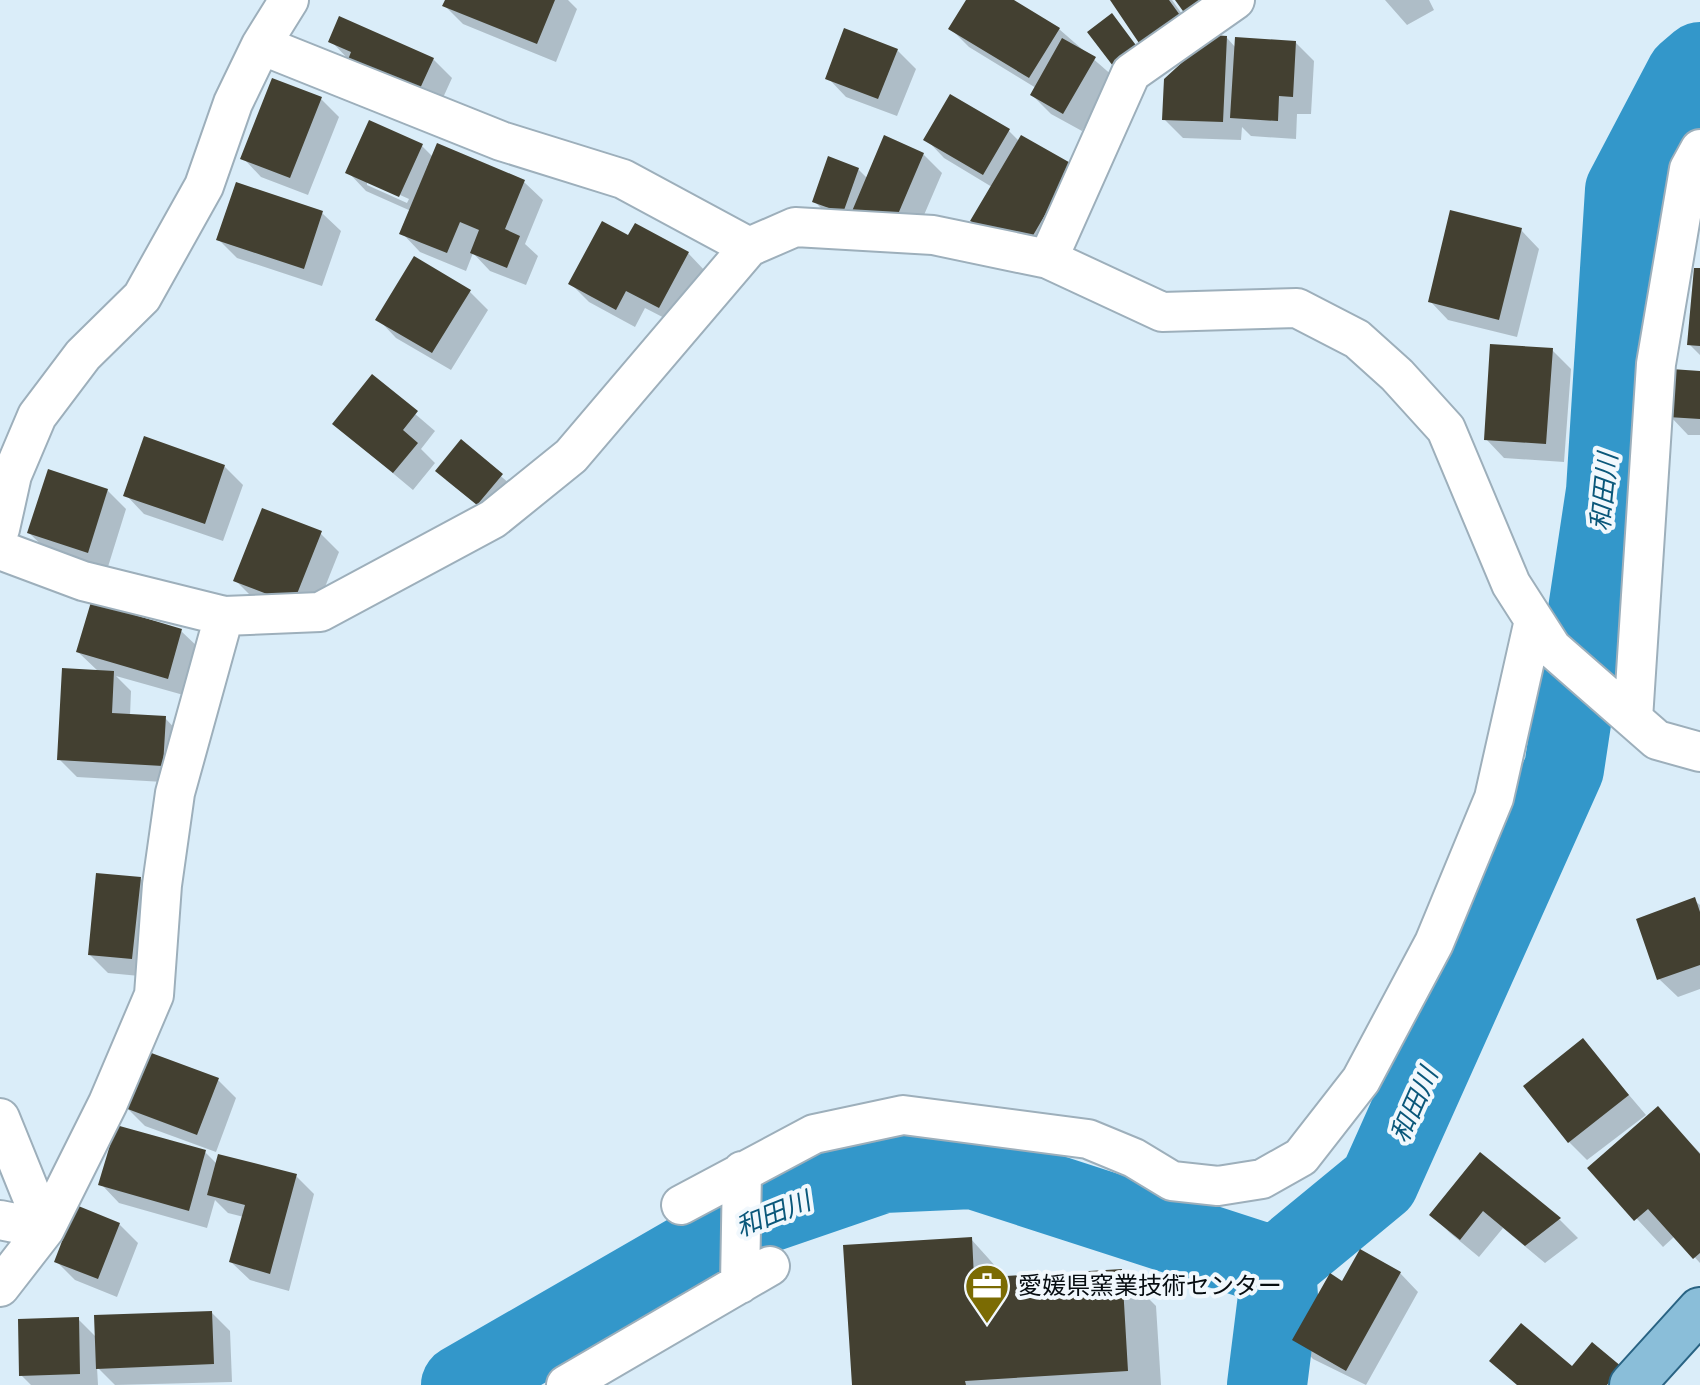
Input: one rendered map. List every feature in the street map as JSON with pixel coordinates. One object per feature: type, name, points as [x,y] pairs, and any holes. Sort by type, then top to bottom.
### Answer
[{"type":"main road","points":[[1632,1385],[1700,1310]]},
{"type":"street","points":[[0,529],[12,475],[37,416],[83,355],[142,297],[204,186],[233,103],[261,45],[289,0]]},
{"type":"street","points":[[1048,259],[1131,73],[1235,0]]},
{"type":"street","points":[[261,45],[501,141],[623,179],[749,247]]},
{"type":"street","points":[[1625,712],[1656,364],[1689,169],[1700,149]]},
{"type":"street","points":[[0,550],[83,581],[224,616],[320,612],[493,519],[571,456],[749,247],[795,227],[933,235],[1048,259],[1162,312],[1297,308],[1357,339],[1397,375],[1446,429],[1511,584],[1543,634],[1657,740],[1700,752]]},
{"type":"street","points":[[0,1287],[45,1229],[108,1103],[154,995],[162,885],[175,793],[224,616]]},
{"type":"street","points":[[681,1205],[742,1179],[814,1134],[903,1115],[1088,1139],[1134,1158],[1172,1181],[1218,1186],[1262,1179],[1301,1157],[1361,1080],[1434,943],[1494,798],[1543,634]]},
{"type":"street","points":[[0,1118],[45,1229]]},
{"type":"street","points":[[566,1385],[750,1273],[742,1179]]},
{"type":"street","points":[[0,1220],[45,1229]]},
{"type":"building","points":[[445,0],[555,0],[537,44],[442,6]]},
{"type":"building","points":[[966,0],[1014,0],[1060,28],[1029,78],[948,29]]},
{"type":"building","points":[[1110,0],[1169,0],[1182,18],[1141,46]]},
{"type":"building","points":[[1175,0],[1214,0],[1188,18]]},
{"type":"building","points":[[1112,13],[1138,48],[1113,66],[1087,32]]},
{"type":"building","points":[[339,16],[434,58],[417,95],[346,65],[351,52],[328,42]]},
{"type":"building","points":[[844,28],[898,49],[878,99],[825,79]]},
{"type":"building","points":[[1212,35],[1227,36],[1223,122],[1162,120],[1164,79]]},
{"type":"building","points":[[1235,37],[1296,41],[1293,97],[1279,96],[1278,121],[1230,118]]},
{"type":"building","points":[[1062,38],[1096,57],[1063,114],[1030,95]]},
{"type":"building","points":[[272,78],[322,97],[290,178],[240,159]]},
{"type":"building","points":[[950,94],[1010,129],[983,175],[923,140]]},
{"type":"building","points":[[369,120],[423,144],[399,197],[345,173]]},
{"type":"building","points":[[884,135],[924,153],[890,233],[850,216]]},
{"type":"building","points":[[1021,135],[1074,165],[1028,244],[1002,228],[997,236],[970,221]]},
{"type":"building","points":[[437,143],[525,180],[505,229],[520,236],[507,268],[470,253],[479,230],[460,222],[447,253],[399,234]]},
{"type":"building","points":[[828,156],[859,168],[843,213],[812,202]]},
{"type":"building","points":[[236,182],[323,211],[304,269],[216,240]]},
{"type":"building","points":[[1450,210],[1522,228],[1499,320],[1428,302]]},
{"type":"building","points":[[602,221],[628,235],[635,223],[689,252],[659,308],[626,291],[616,310],[568,284]]},
{"type":"building","points":[[414,256],[471,290],[432,353],[375,320]]},
{"type":"building","points":[[1694,268],[1700,268],[1700,346],[1687,345]]},
{"type":"building","points":[[1490,344],[1553,348],[1546,444],[1484,440]]},
{"type":"building","points":[[1671,369],[1700,371],[1700,419],[1668,417]]},
{"type":"building","points":[[372,374],[418,411],[403,430],[418,443],[393,473],[332,424]]},
{"type":"building","points":[[144,436],[225,465],[205,524],[123,496]]},
{"type":"building","points":[[461,439],[503,474],[477,505],[435,471]]},
{"type":"building","points":[[48,469],[108,489],[88,553],[27,533]]},
{"type":"building","points":[[262,508],[322,531],[293,604],[233,581]]},
{"type":"building","points":[[91,602],[182,629],[168,679],[76,652]]},
{"type":"building","points":[[62,668],[114,671],[112,713],[166,716],[163,766],[57,760]]},
{"type":"building","points":[[96,873],[141,877],[132,959],[88,955]]},
{"type":"building","points":[[1695,897],[1700,912],[1700,965],[1657,980],[1636,919]]},
{"type":"building","points":[[1583,1038],[1629,1095],[1568,1143],[1523,1086]]},
{"type":"building","points":[[146,1051],[219,1078],[197,1135],[125,1108]]},
{"type":"building","points":[[1658,1106],[1700,1154],[1700,1253],[1693,1259],[1648,1209],[1634,1221],[1587,1168]]},
{"type":"building","points":[[116,1125],[206,1150],[189,1211],[98,1185]]},
{"type":"building","points":[[1480,1152],[1561,1218],[1525,1246],[1483,1211],[1460,1240],[1429,1215]]},
{"type":"building","points":[[218,1154],[297,1174],[270,1274],[229,1262],[245,1205],[207,1195]]},
{"type":"building","points":[[76,1205],[120,1223],[98,1279],[54,1262]]},
{"type":"building","name":"愛媛県窯業技術センター","points":[[972,1237],[974,1278],[1122,1269],[1128,1371],[965,1381],[966,1385],[852,1385],[843,1245]]},
{"type":"building","points":[[1360,1249],[1401,1272],[1346,1371],[1292,1340],[1330,1273],[1342,1281]]},
{"type":"building","points":[[212,1311],[214,1364],[96,1369],[94,1315]]},
{"type":"building","points":[[79,1317],[80,1374],[19,1376],[18,1319]]},
{"type":"building","points":[[1521,1323],[1572,1366],[1592,1342],[1622,1367],[1607,1385],[1517,1385],[1489,1361]]},
{"type":"waterway","name":"和田川","points":[[1276,1267],[1379,1182],[1564,769],[1606,491],[1625,190],[1686,74],[1700,62]]},
{"type":"waterway","name":"和田川","points":[[461,1385],[749,1219],[883,1173],[973,1169],[1276,1267]]},
{"type":"waterway","points":[[1267,1385],[1278,1297],[1276,1267]]},
{"type":"place","name":"愛媛県窯業技術センター","points":[[987,1325]]}]
